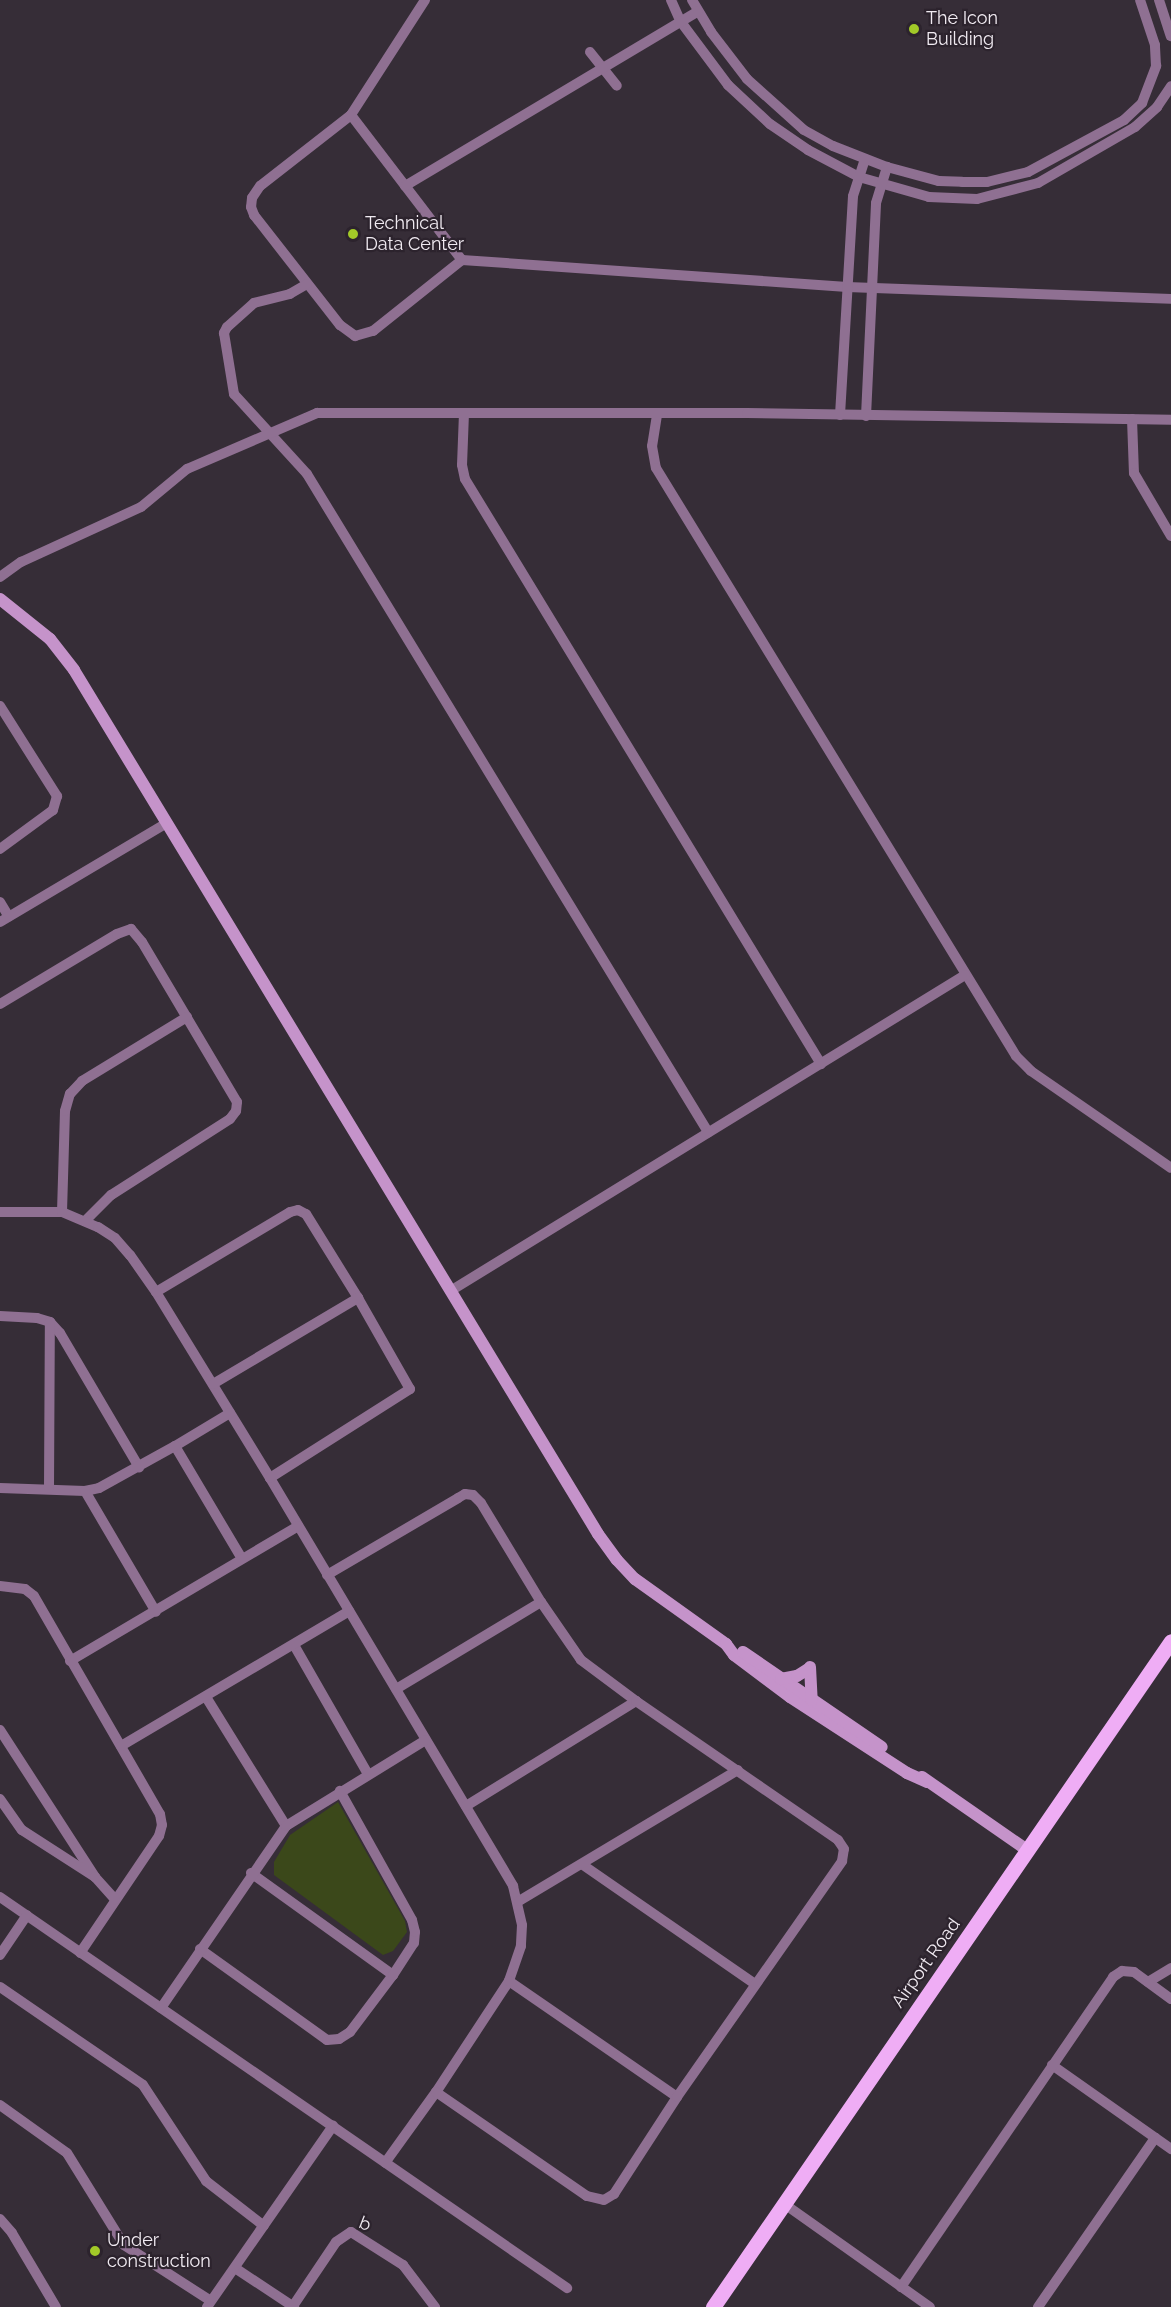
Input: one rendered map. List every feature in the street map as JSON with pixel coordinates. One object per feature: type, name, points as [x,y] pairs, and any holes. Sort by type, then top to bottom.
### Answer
[{"type":"main road","points":[[0,599],[50,639],[75,670],[592,1524],[617,1560],[635,1579],[726,1644],[739,1648],[1027,1850]]},
{"type":"main road","name":"Airport Road","points":[[713,2307],[1171,1641]]},
{"type":"main road","points":[[726,1644],[734,1655],[790,1697],[906,1773],[927,1782]]},
{"type":"main road","points":[[781,1679],[797,1676],[809,1668],[812,1700]]},
{"type":"street","points":[[425,0],[351,115],[260,186],[252,198],[251,207],[254,214],[348,333],[355,336],[364,336],[462,260],[847,287],[1171,299]]},
{"type":"street","points":[[671,0],[681,22],[728,85],[770,124],[808,150],[859,177],[919,195],[956,200],[995,196],[1023,189],[1050,177],[1135,127],[1157,107],[1171,85],[1152,82]]},
{"type":"street","points":[[692,0],[747,79],[804,130],[887,167],[939,181],[962,182],[987,182],[1020,174],[1049,162],[1124,120],[1142,104],[1156,66],[1155,45],[1140,0]]},
{"type":"street","points":[[1159,0],[1171,36]]},
{"type":"street","points":[[405,186],[603,71],[698,11]]},
{"type":"street","points":[[590,52],[617,86]]},
{"type":"street","points":[[351,115],[462,260]]},
{"type":"street","points":[[840,415],[853,196],[865,159]]},
{"type":"street","points":[[866,416],[876,203],[887,167]]},
{"type":"street","points":[[308,284],[290,294],[254,303],[231,321],[224,333],[234,394],[307,474],[708,1132]]},
{"type":"street","points":[[0,578],[21,562],[141,507],[187,469],[317,413],[840,415],[1171,420]]},
{"type":"street","points":[[464,413],[465,479],[820,1064]]},
{"type":"street","points":[[657,415],[652,446],[656,468],[965,975],[1023,1065],[1171,1168]]},
{"type":"street","points":[[1132,419],[1134,473],[1171,536]]},
{"type":"street","points":[[0,706],[57,796],[54,810],[0,849]]},
{"type":"street","points":[[0,902],[4,919],[167,823]]},
{"type":"street","points":[[0,1004],[117,934],[131,929],[142,942],[237,1102],[236,1111],[230,1119],[111,1195],[85,1221]]},
{"type":"street","points":[[452,1290],[965,975]]},
{"type":"street","points":[[62,1212],[65,1111],[70,1094],[82,1081],[187,1017]]},
{"type":"street","points":[[156,1292],[290,1212],[298,1210],[306,1214],[358,1298],[410,1389],[270,1478]]},
{"type":"street","points":[[0,1212],[62,1212],[85,1221],[115,1238],[156,1292],[466,1806],[519,1901],[521,1946],[510,1981],[436,2092],[385,2163]]},
{"type":"street","points":[[213,1384],[358,1298]]},
{"type":"street","points":[[0,1316],[37,1318],[50,1322],[69,1347],[139,1467]]},
{"type":"street","points":[[49,1488],[50,1322]]},
{"type":"street","points":[[0,1488],[85,1491],[99,1488],[230,1413]]},
{"type":"street","points":[[175,1446],[242,1559]]},
{"type":"street","points":[[85,1491],[156,1611]]},
{"type":"street","points":[[327,1575],[465,1494],[473,1495],[481,1503],[581,1660],[636,1701],[838,1840],[844,1849],[842,1861],[677,2097],[614,2194],[604,2200],[596,2200],[436,2092]]},
{"type":"street","points":[[70,1662],[298,1526]]},
{"type":"street","points":[[0,1586],[25,1589],[34,1596],[70,1662],[160,1814],[162,1825],[159,1836],[80,1953]]},
{"type":"street","points":[[396,1689],[542,1602]]},
{"type":"street","points":[[121,1746],[349,1611]]},
{"type":"street","points":[[294,1645],[369,1774]]},
{"type":"street","points":[[206,1697],[286,1826]]},
{"type":"street","points":[[466,1806],[636,1701]]},
{"type":"street","points":[[0,1730],[95,1877],[115,1899]]},
{"type":"street","points":[[161,2008],[251,1873],[286,1826],[426,1740]]},
{"type":"street","points":[[519,1901],[583,1865],[738,1770]]},
{"type":"street","points":[[200,1949],[327,2040],[339,2039],[350,2032],[393,1975],[414,1943],[416,1932],[412,1920],[340,1791]]},
{"type":"street","points":[[0,1799],[22,1830],[95,1877]]},
{"type":"street","points":[[583,1865],[755,1984]]},
{"type":"street","points":[[251,1873],[393,1975]]},
{"type":"street","points":[[0,1897],[567,2288]]},
{"type":"street","points":[[0,1955],[27,1915]]},
{"type":"street","points":[[1148,1982],[1171,1968]]},
{"type":"street","points":[[901,2287],[1116,1974],[1128,1971],[1171,1999]]},
{"type":"street","points":[[510,1981],[677,2097]]},
{"type":"street","points":[[0,1987],[144,2085],[206,2181],[264,2226]]},
{"type":"street","points":[[1052,2065],[1171,2149]]},
{"type":"street","points":[[0,2105],[67,2153],[124,2245],[209,2304],[333,2126]]},
{"type":"street","points":[[1038,2307],[1155,2138]]},
{"type":"street","points":[[783,2203],[930,2307]]},
{"type":"street","points":[[0,2219],[12,2233],[56,2307]]},
{"type":"street","name":"b","points":[[294,2307],[336,2242],[351,2232],[403,2265],[435,2307]]},
{"type":"street","points":[[235,2268],[294,2307]]},
{"type":"green space","points":[[338,1802],[405,1921],[407,1932],[393,1951],[383,1955],[274,1875],[274,1862],[290,1835]]},
{"type":"place","name":"The Icon Building","points":[[914,29]]},
{"type":"place","name":"Technical Data Center","points":[[353,234]]},
{"type":"place","name":"Under construction","points":[[95,2251]]}]
